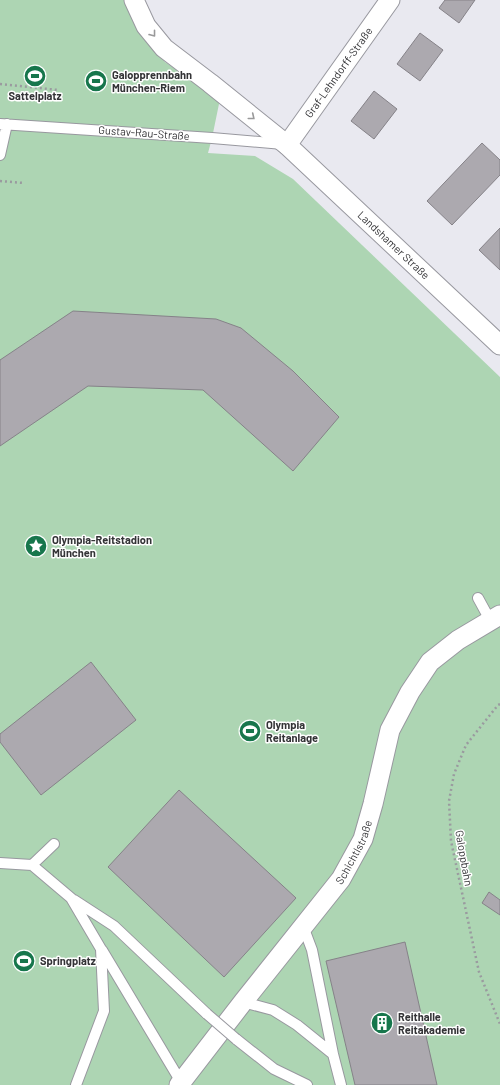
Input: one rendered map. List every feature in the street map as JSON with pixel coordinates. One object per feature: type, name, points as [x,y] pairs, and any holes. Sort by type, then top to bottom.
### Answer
[{"type":"street","name":"Landshamer Straße","points":[[134,0],[146,26],[164,48],[287,145],[500,345]]},
{"type":"street","name":"Graf-Lehndorff-Straße","points":[[287,145],[390,0]]},
{"type":"street","name":"Schichtlstraße","points":[[180,1083],[242,1002],[341,879],[363,839],[380,777],[390,730],[410,692],[430,662],[458,640],[495,617]]},
{"type":"lane","name":"Gustav-Rau-Straße","points":[[4,124],[212,138],[287,145]]},
{"type":"lane","points":[[0,155],[4,124]]},
{"type":"lane","points":[[478,598],[495,617]]},
{"type":"lane","points":[[32,865],[54,844]]},
{"type":"lane","points":[[0,863],[32,865],[71,898],[114,926],[236,1039],[274,1069],[307,1085]]},
{"type":"lane","points":[[71,898],[180,1083]]},
{"type":"lane","points":[[303,926],[312,950],[333,1054],[341,1085]]},
{"type":"lane","points":[[76,1085],[104,1011],[101,949]]},
{"type":"lane","points":[[242,1002],[274,1010],[333,1054]]},
{"type":"path","points":[[0,84],[58,90]]},
{"type":"path","points":[[0,181],[24,183]]},
{"type":"path","name":"Galoppbahn","points":[[500,704],[466,745],[454,774],[449,802],[451,841],[479,972],[500,1024]]},
{"type":"green space","name":"Olympia Reitanlage","points":[[0,0],[127,0],[140,31],[165,62],[220,99],[208,153],[255,156],[293,179],[500,377],[500,1085],[0,1085]]},
{"type":"building","points":[[445,0],[475,0],[459,23],[439,8]]},
{"type":"building","points":[[420,33],[443,50],[420,81],[397,64]]},
{"type":"building","points":[[374,91],[397,109],[374,139],[351,121]]},
{"type":"building","points":[[482,143],[500,160],[500,175],[452,225],[427,201]]},
{"type":"building","points":[[500,228],[500,270],[479,250]]},
{"type":"building","points":[[73,311],[216,319],[241,328],[293,371],[339,417],[293,471],[203,390],[88,386],[0,446],[0,360]]},
{"type":"building","points":[[91,662],[136,720],[41,795],[0,742],[0,734]]},
{"type":"building","points":[[179,790],[296,898],[224,977],[108,867]]},
{"type":"building","points":[[489,892],[500,900],[500,915],[482,903]]},
{"type":"building","name":"Reithalle Reitakademie","points":[[405,942],[437,1085],[355,1085],[326,961]]},
{"type":"place","name":"Sattelplatz","points":[[35,76]]},
{"type":"place","name":"Galopprennbahn München-Riem","points":[[96,81]]},
{"type":"place","name":"Olympia-Reitstadion München","points":[[36,546]]},
{"type":"place","name":"Olympia Reitanlage","points":[[250,731]]},
{"type":"place","name":"Springplatz","points":[[24,961]]},
{"type":"place","name":"Reithalle Reitakademie","points":[[382,1023]]}]
